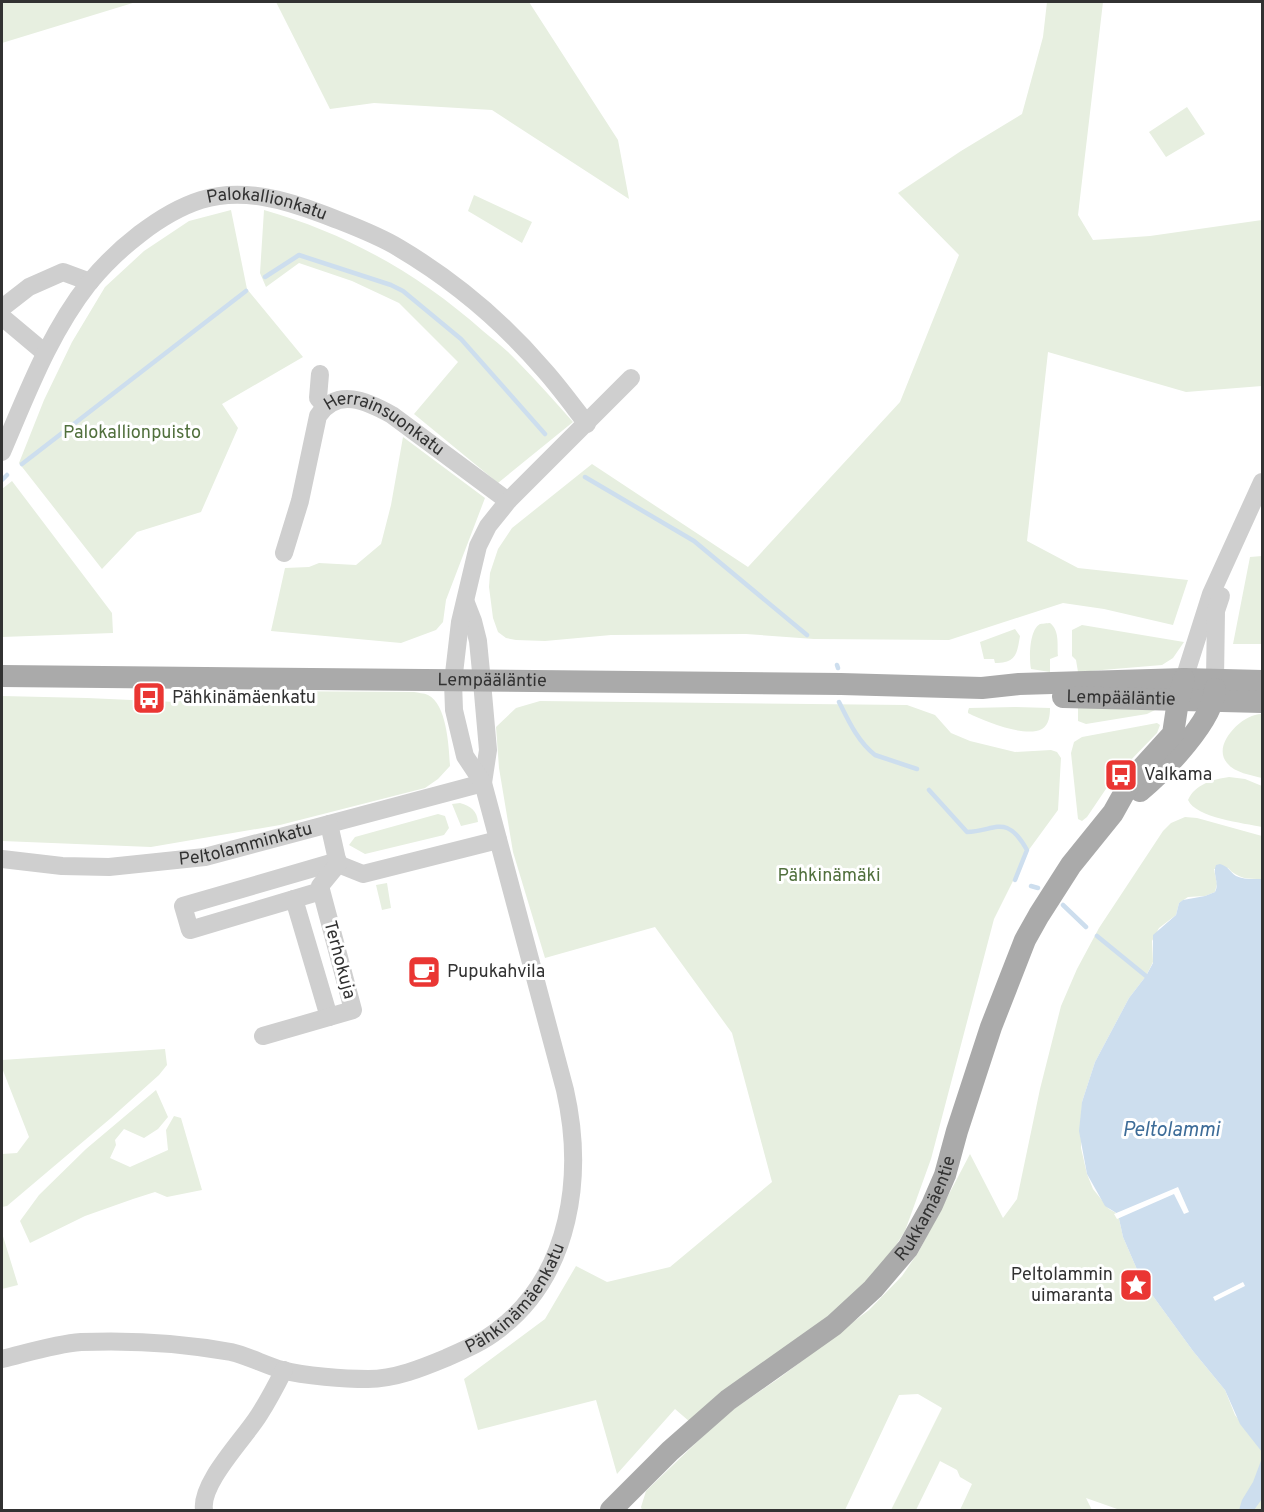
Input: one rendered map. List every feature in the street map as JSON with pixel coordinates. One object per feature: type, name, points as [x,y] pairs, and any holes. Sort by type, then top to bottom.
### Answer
[{"type":"main road","name":"Lempääläntie","points":[[2,676],[830,684],[982,688],[1019,684],[1181,690],[1215,690],[1263,681]]},
{"type":"main road","name":"Rukkamäentie","points":[[615,1509],[670,1451],[728,1400],[834,1325],[873,1289],[908,1248],[932,1205],[945,1175],[991,1027],[1025,940],[1071,865],[1113,813],[1132,779],[1173,734],[1181,690]]},
{"type":"main road","name":"Lempääläntie","points":[[1215,690],[1263,702]]},
{"type":"main road","name":"Rukkamäentie","points":[[1113,813],[1144,788],[1179,752],[1193,735],[1215,690]]},
{"type":"street","name":"Palokallionkatu","points":[[2,452],[45,353],[90,282],[135,237],[174,211],[202,200],[229,196],[261,196],[287,201],[369,233],[433,268],[511,335],[544,370],[587,424]]},
{"type":"street","points":[[2,308],[29,287],[63,272],[90,282]]},
{"type":"street","points":[[2,317],[45,353]]},
{"type":"street","points":[[320,374],[318,398],[325,406]]},
{"type":"street","points":[[453,682],[458,631],[466,603],[468,585],[478,546],[488,526],[508,501],[631,378]]},
{"type":"street","name":"Herrainsuonkatu","points":[[284,553],[300,501],[318,416],[325,406],[335,401],[346,400],[373,404],[392,415],[508,501]]},
{"type":"street","points":[[1181,690],[1211,594],[1263,482]]},
{"type":"street","points":[[1215,690],[1216,611],[1222,593],[1222,573]]},
{"type":"street","points":[[466,603],[478,641],[482,682]]},
{"type":"street","name":"Pähkinämäenkatu","points":[[2,1359],[81,1342],[184,1345],[233,1353],[284,1370],[370,1379],[417,1369],[467,1349],[497,1331],[525,1305],[549,1268],[569,1214],[573,1190],[574,1148],[570,1113],[483,783],[465,756],[454,710],[453,682]]},
{"type":"street","name":"Pähkinämäenkatu","points":[[482,682],[488,750],[483,783]]},
{"type":"street","name":"Peltolamminkatu","points":[[2,858],[62,866],[109,867],[205,857],[483,783]]},
{"type":"street","points":[[328,824],[338,862]]},
{"type":"street","points":[[338,862],[320,886],[321,891],[190,930],[183,906],[338,862],[363,874],[498,840]]},
{"type":"street","name":"Terhokuja","points":[[263,1036],[353,1010],[321,891]]},
{"type":"street","points":[[294,899],[329,1017]]},
{"type":"street","points":[[204,1510],[206,1490],[258,1417],[284,1370]]},
{"type":"green space","points":[[2,2],[136,2],[2,43]]},
{"type":"green space","points":[[276,2],[529,2],[618,140],[629,199],[492,110],[374,103],[330,109]]},
{"type":"green space","points":[[1047,2],[1103,2],[1078,215],[1093,240],[1150,236],[1262,220],[1262,386],[1186,392],[1048,352],[1027,541],[1078,568],[1188,580],[1173,625],[1104,609],[1063,603],[949,640],[814,639],[746,634],[611,635],[545,641],[516,640],[506,638],[498,632],[493,618],[489,587],[490,573],[498,549],[512,528],[592,464],[748,567],[900,402],[959,255],[898,193],[1022,114],[1043,37]]},
{"type":"green space","points":[[1187,107],[1205,134],[1166,157],[1149,132]]},
{"type":"green space","points":[[474,195],[532,222],[522,243],[468,211]]},
{"type":"green space","name":"Palokallionpuisto","points":[[231,210],[247,289],[303,357],[222,404],[238,428],[201,512],[137,532],[102,569],[19,463],[44,400],[72,342],[105,287],[144,251],[189,221]]},
{"type":"green space","points":[[264,210],[294,219],[352,243],[433,291],[509,353],[573,422],[498,483],[414,414],[458,362],[399,303],[352,281],[299,263],[266,287],[260,273]]},
{"type":"green space","points":[[403,437],[485,498],[446,600],[443,622],[436,630],[401,643],[271,631],[285,568],[309,567],[319,563],[356,565],[381,544],[391,505]]},
{"type":"green space","points":[[12,481],[112,613],[113,633],[2,637],[2,489]]},
{"type":"green space","points":[[1262,556],[1262,644],[1233,644],[1250,557]]},
{"type":"green space","points":[[1050,623],[1057,634],[1058,656],[1050,659],[1050,672],[1031,669],[1030,652],[1036,627]]},
{"type":"green space","points":[[1082,625],[1184,642],[1173,658],[1162,665],[1078,672],[1076,660],[1072,656],[1072,630]]},
{"type":"green space","points":[[1015,629],[1020,636],[1016,652],[1011,659],[995,663],[994,659],[984,659],[980,642]]},
{"type":"green space","points":[[239,691],[414,692],[426,694],[434,700],[443,717],[448,738],[450,766],[438,779],[425,788],[280,825],[151,847],[2,841],[2,696],[176,702],[208,694]]},
{"type":"green space","name":"Pähkinämäki","points":[[540,701],[907,705],[935,715],[951,733],[970,741],[1015,752],[1051,750],[1057,752],[1061,758],[1058,810],[1028,851],[994,919],[931,1159],[905,1231],[877,1275],[851,1299],[690,1422],[675,1409],[617,1474],[596,1400],[478,1430],[464,1379],[545,1319],[576,1266],[607,1282],[670,1267],[772,1182],[732,1033],[655,927],[545,958],[513,852],[499,768],[496,727],[516,708]]},
{"type":"green space","points":[[1078,707],[1155,710],[1147,714],[1086,724],[1078,721]]},
{"type":"green space","points":[[969,708],[1050,708],[1048,722],[1042,729],[1035,731],[1015,730],[968,713]]},
{"type":"green space","points":[[1262,714],[1262,778],[1243,773],[1230,766],[1223,756],[1223,748],[1231,731],[1238,724],[1254,715]]},
{"type":"green space","points":[[1157,723],[1160,725],[1157,733],[1126,765],[1122,762],[1111,774],[1114,777],[1087,817],[1082,821],[1078,819],[1071,753],[1074,742],[1082,737]]},
{"type":"green space","points":[[1229,777],[1245,779],[1262,786],[1262,827],[1210,815],[1200,811],[1188,800],[1200,786]]},
{"type":"green space","points":[[460,803],[473,810],[478,822],[461,826],[452,804]]},
{"type":"green space","points":[[438,814],[445,816],[449,828],[444,835],[365,854],[349,845],[355,837]]},
{"type":"green space","points":[[1185,817],[1197,818],[1262,836],[1262,879],[1244,878],[1228,868],[1214,869],[1217,884],[1215,892],[1205,896],[1188,897],[1179,903],[1176,915],[1159,928],[1152,941],[1153,962],[1146,976],[1129,998],[1095,1062],[1082,1102],[1081,1148],[1093,1189],[1109,1209],[1118,1214],[1123,1237],[1142,1281],[1193,1351],[1225,1390],[1235,1415],[1262,1450],[1262,1510],[1120,1510],[1086,1498],[1092,1510],[960,1510],[972,1484],[960,1477],[957,1470],[940,1461],[916,1510],[891,1510],[942,1408],[918,1394],[899,1395],[845,1510],[642,1510],[646,1491],[725,1415],[778,1379],[869,1310],[902,1276],[919,1251],[970,1154],[1003,1218],[1017,1199],[1040,1089],[1061,1006],[1077,969],[1099,928],[1163,831],[1171,823]]},
{"type":"green space","points":[[387,883],[391,908],[382,910],[376,885]]},
{"type":"green space","points":[[165,1049],[167,1065],[159,1075],[7,1206],[2,1207],[2,1154],[17,1153],[29,1137],[2,1068],[2,1060]]},
{"type":"green space","points":[[156,1090],[168,1117],[158,1129],[144,1138],[124,1129],[115,1140],[116,1145],[110,1158],[130,1167],[168,1150],[166,1130],[174,1116],[181,1118],[202,1190],[167,1197],[155,1192],[85,1216],[30,1243],[20,1221],[39,1195],[86,1149]]},
{"type":"green space","points":[[2,1233],[18,1285],[2,1289]]},
{"type":"water","name":"Peltolammi","points":[[1220,864],[1239,877],[1262,879],[1262,1452],[1240,1424],[1225,1390],[1193,1351],[1142,1281],[1123,1237],[1118,1214],[1105,1206],[1087,1174],[1079,1131],[1082,1102],[1095,1062],[1129,998],[1153,963],[1153,935],[1176,915],[1179,903],[1183,900],[1215,892],[1217,885],[1215,868]]},
{"type":"water","points":[[1262,1458],[1262,1499],[1254,1510],[1239,1510],[1253,1482]]},
{"type":"pier","points":[[1178,1187],[1189,1212],[1184,1214],[1174,1194],[1117,1219],[1114,1214]]},
{"type":"pier","points":[[1243,1282],[1245,1286],[1215,1301],[1213,1297]]},
{"type":"waterway","points":[[265,277],[299,255],[403,291],[461,339],[545,434]]},
{"type":"waterway","points":[[22,464],[246,291]]},
{"type":"waterway","points":[[2,480],[7,475]]},
{"type":"waterway","points":[[585,477],[694,541],[807,635]]},
{"type":"waterway","points":[[839,702],[850,723],[869,750],[875,755],[917,769]]},
{"type":"waterway","points":[[929,790],[967,832],[1000,827],[1013,831],[1027,850],[1015,880]]},
{"type":"waterway","points":[[1031,886],[1038,888]]},
{"type":"waterway","points":[[1063,905],[1086,927]]},
{"type":"waterway","points":[[1097,936],[1146,976]]},
{"type":"place","name":"Pähkinämäenkatu","points":[[149,698]]},
{"type":"place","name":"Valkama","points":[[1121,775]]},
{"type":"place","name":"Pupukahvila","points":[[424,972]]},
{"type":"place","name":"Peltolammin uimaranta","points":[[1136,1285]]}]
